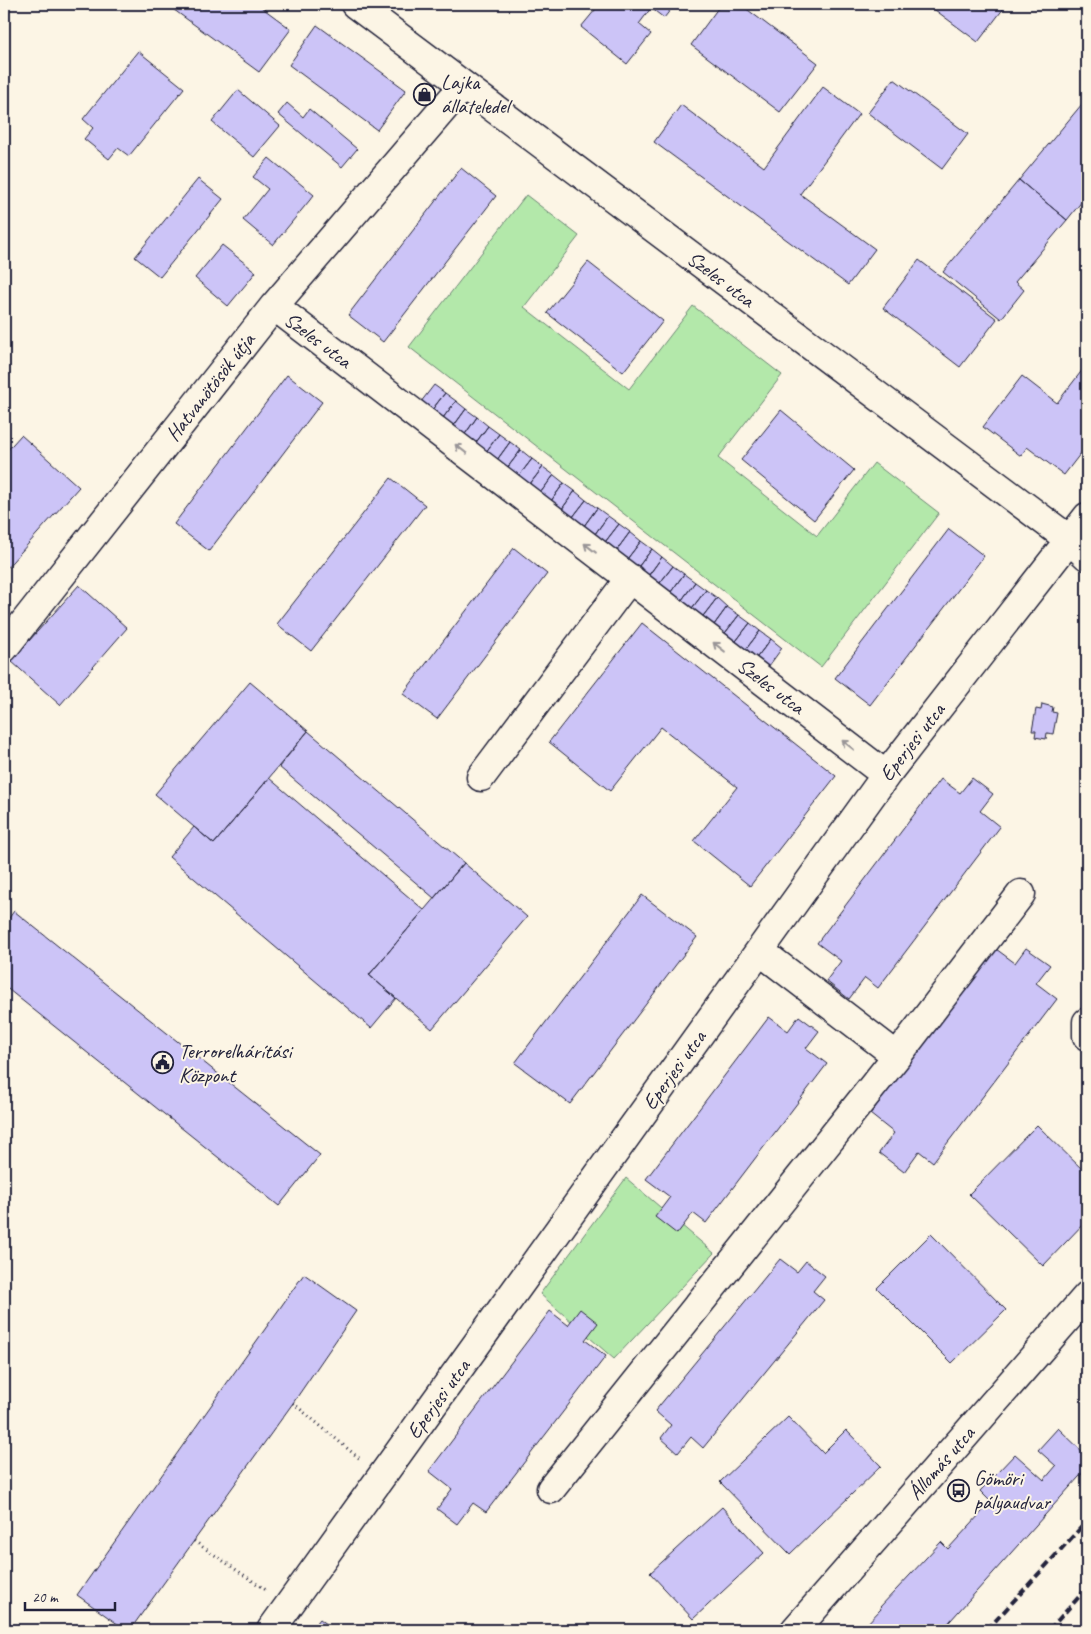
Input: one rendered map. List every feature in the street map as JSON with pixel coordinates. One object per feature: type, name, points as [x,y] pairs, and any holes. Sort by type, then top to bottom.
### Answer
[{"type":"street","name":"Szeles utca","points":[[355,4],[1079,548]]},
{"type":"street","name":"Hatvanötösök útja","points":[[4,648],[274,306],[464,86]]},
{"type":"street","name":"Szeles utca","points":[[274,306],[886,775]]},
{"type":"street","name":"Eperjesi utca","points":[[271,1630],[886,775],[1079,548],[1087,517]]},
{"type":"street","points":[[482,777],[630,578]]},
{"type":"street","points":[[551,1489],[897,1056],[1021,894]]},
{"type":"street","points":[[760,951],[897,1056]]},
{"type":"street","points":[[1087,1022],[1087,1036]]},
{"type":"street","name":"Állomás utca","points":[[795,1630],[1087,1296]]},
{"type":"path","points":[[293,1403],[355,1455],[383,1475]]},
{"type":"path","points":[[194,1541],[289,1605]]},
{"type":"green space","points":[[526,195],[579,236],[524,307],[629,389],[693,306],[782,375],[718,458],[817,536],[874,463],[939,513],[821,667],[409,347]]},
{"type":"green space","points":[[626,1178],[714,1253],[614,1359],[540,1294]]},
{"type":"building","points":[[166,4],[257,4],[291,29],[259,72]]},
{"type":"building","points":[[600,4],[675,4],[664,18],[651,8],[639,24],[651,34],[627,64],[581,27]]},
{"type":"building","points":[[721,4],[740,4],[818,63],[780,112],[691,45]]},
{"type":"building","points":[[927,4],[1007,4],[978,42]]},
{"type":"building","points":[[317,25],[406,90],[377,130],[289,65]]},
{"type":"building","points":[[138,51],[184,88],[129,156],[118,148],[109,159],[84,139],[93,128],[83,119]]},
{"type":"building","points":[[894,79],[968,134],[942,169],[868,113]]},
{"type":"building","points":[[823,87],[859,114],[800,194],[875,249],[848,285],[654,142],[681,105],[764,167]]},
{"type":"building","points":[[238,90],[280,126],[254,157],[212,122]]},
{"type":"building","points":[[1087,98],[1087,195],[1067,220],[1019,180]]},
{"type":"building","points":[[287,103],[303,117],[309,109],[357,149],[342,167],[278,114]]},
{"type":"building","points":[[269,158],[314,195],[273,245],[243,220],[268,189],[253,177]]},
{"type":"building","points":[[461,168],[496,196],[383,342],[348,315]]},
{"type":"building","points":[[198,179],[223,199],[160,277],[135,257]]},
{"type":"building","points":[[1019,180],[1067,220],[1015,282],[1024,290],[1001,319],[943,272]]},
{"type":"building","points":[[222,245],[256,272],[228,306],[195,278]]},
{"type":"building","points":[[919,260],[997,319],[960,367],[883,308]]},
{"type":"building","points":[[588,262],[663,321],[623,372],[547,313]]},
{"type":"building","points":[[1087,364],[1087,445],[1064,475],[1027,447],[1021,456],[983,427],[1022,376],[1057,403]]},
{"type":"building","points":[[287,375],[322,402],[209,551],[174,524]]},
{"type":"building","points":[[434,385],[445,393],[428,415],[417,407]]},
{"type":"building","points":[[445,393],[456,401],[439,423],[428,415]]},
{"type":"building","points":[[456,401],[466,409],[450,431],[439,423]]},
{"type":"building","points":[[466,409],[477,417],[461,440],[450,431]]},
{"type":"building","points":[[781,410],[854,470],[814,520],[741,460]]},
{"type":"building","points":[[477,417],[488,426],[472,448],[461,440]]},
{"type":"building","points":[[488,426],[499,434],[483,456],[472,448]]},
{"type":"building","points":[[499,434],[510,442],[494,464],[483,456]]},
{"type":"building","points":[[21,435],[79,487],[4,571],[4,454]]},
{"type":"building","points":[[510,442],[521,450],[504,472],[494,464]]},
{"type":"building","points":[[521,450],[532,459],[515,481],[504,472]]},
{"type":"building","points":[[532,459],[543,467],[526,489],[515,481]]},
{"type":"building","points":[[543,467],[554,475],[537,497],[526,489]]},
{"type":"building","points":[[554,475],[564,483],[548,505],[537,497]]},
{"type":"building","points":[[391,478],[425,505],[311,651],[277,624]]},
{"type":"building","points":[[564,483],[575,491],[559,513],[548,505]]},
{"type":"building","points":[[575,491],[586,500],[569,522],[559,513]]},
{"type":"building","points":[[586,500],[597,508],[581,530],[569,522]]},
{"type":"building","points":[[597,508],[608,516],[592,538],[581,530]]},
{"type":"building","points":[[608,516],[619,524],[602,546],[592,538]]},
{"type":"building","points":[[619,524],[630,532],[613,555],[602,546]]},
{"type":"building","points":[[949,529],[984,556],[870,705],[835,678]]},
{"type":"building","points":[[630,532],[641,541],[624,563],[613,555]]},
{"type":"building","points":[[641,541],[652,549],[635,571],[624,563]]},
{"type":"building","points":[[514,548],[547,574],[437,719],[403,694]]},
{"type":"building","points":[[652,549],[662,557],[646,579],[635,571]]},
{"type":"building","points":[[662,557],[673,566],[656,588],[646,579]]},
{"type":"building","points":[[673,566],[684,574],[668,596],[656,588]]},
{"type":"building","points":[[684,574],[695,582],[679,604],[668,596]]},
{"type":"building","points":[[695,582],[706,590],[689,612],[679,604]]},
{"type":"building","points":[[79,585],[127,628],[60,705],[11,661]]},
{"type":"building","points":[[706,590],[717,598],[700,620],[689,612]]},
{"type":"building","points":[[717,598],[727,607],[711,629],[700,620]]},
{"type":"building","points":[[727,607],[739,615],[722,637],[711,629]]},
{"type":"building","points":[[739,615],[750,623],[733,645],[722,637]]},
{"type":"building","points":[[642,623],[836,776],[750,886],[694,841],[737,787],[661,727],[610,791],[549,742]]},
{"type":"building","points":[[750,623],[760,631],[743,653],[733,645]]},
{"type":"building","points":[[760,631],[771,639],[754,661],[743,653]]},
{"type":"building","points":[[771,639],[782,648],[766,670],[754,661]]},
{"type":"building","points":[[250,682],[308,731],[214,844],[155,794]]},
{"type":"building","points":[[1042,704],[1053,707],[1052,712],[1057,713],[1053,734],[1047,733],[1046,739],[1035,737],[1036,731],[1032,731],[1036,709],[1041,710]]},
{"type":"building","points":[[308,731],[464,863],[434,898],[279,767]]},
{"type":"building","points":[[269,778],[424,910],[369,975],[396,998],[371,1028],[169,857],[194,827],[214,844]]},
{"type":"building","points":[[972,778],[993,794],[980,811],[1000,827],[878,988],[865,978],[849,999],[826,981],[841,961],[817,943],[941,779],[960,793]]},
{"type":"building","points":[[464,863],[527,917],[432,1029],[369,975]]},
{"type":"building","points":[[642,895],[697,937],[570,1104],[515,1063]]},
{"type":"building","points":[[14,911],[320,1155],[279,1206],[4,986],[4,925]]},
{"type":"building","points":[[1026,948],[1050,965],[1036,983],[1057,999],[933,1162],[919,1151],[904,1172],[879,1153],[894,1133],[870,1114],[996,949],[1015,963]]},
{"type":"building","points":[[799,1016],[819,1031],[806,1048],[827,1064],[706,1223],[693,1213],[677,1234],[655,1217],[670,1197],[646,1179],[769,1017],[788,1031]]},
{"type":"building","points":[[1037,1125],[1087,1174],[1087,1220],[1043,1266],[969,1194]]},
{"type":"building","points":[[931,1234],[1006,1310],[952,1363],[877,1288]]},
{"type":"building","points":[[780,1259],[797,1272],[806,1261],[825,1276],[813,1291],[824,1300],[703,1448],[691,1437],[678,1453],[661,1438],[671,1425],[655,1411]]},
{"type":"building","points":[[304,1274],[356,1311],[293,1403],[130,1630],[126,1630],[77,1595]]},
{"type":"building","points":[[580,1309],[598,1323],[585,1340],[606,1356],[486,1512],[473,1503],[457,1524],[437,1509],[452,1489],[429,1471],[550,1311],[568,1325]]},
{"type":"building","points":[[788,1417],[823,1453],[846,1430],[881,1466],[790,1554],[720,1482]]},
{"type":"building","points":[[1058,1428],[1087,1456],[1087,1468],[942,1630],[864,1630],[863,1628],[881,1609],[880,1607],[941,1542],[948,1549],[991,1502],[980,1491],[1015,1454],[1044,1480],[1056,1466],[1038,1450]]},
{"type":"building","points":[[722,1507],[764,1553],[693,1619],[650,1573]]},
{"type":"building","points":[[320,1619],[335,1630],[311,1630]]},
{"type":"railway","points":[[987,1630],[1087,1521]]},
{"type":"railway","points":[[1049,1630],[1087,1588]]},
{"type":"place","name":"Lajka állateledel","points":[[425,94]]},
{"type":"place","name":"Terrorelhárítási Központ","points":[[163,1063]]},
{"type":"place","name":"Gömöri pályaudvar","points":[[958,1490]]}]
